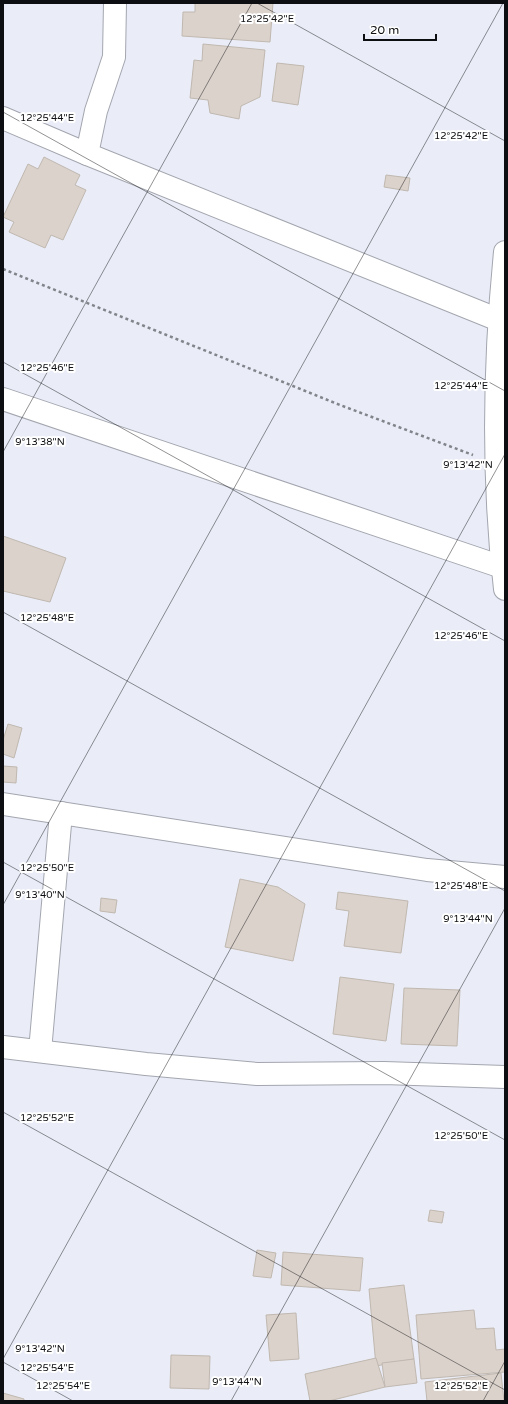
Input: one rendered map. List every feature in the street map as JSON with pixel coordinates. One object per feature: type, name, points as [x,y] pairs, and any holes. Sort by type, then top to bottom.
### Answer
[{"type":"street","points":[[87,154],[96,111],[114,57],[114,3]]},
{"type":"street","points":[[3,118],[87,154],[499,320]]},
{"type":"street","points":[[505,252],[499,320],[496,464],[499,540],[505,589]]},
{"type":"street","points":[[3,399],[502,567]]},
{"type":"street","points":[[3,804],[426,870],[505,877]]},
{"type":"street","points":[[40,1051],[61,813]]},
{"type":"street","points":[[3,1047],[146,1064],[257,1074],[384,1073],[505,1077]]},
{"type":"path","points":[[3,269],[333,402],[496,464]]},
{"type":"building","points":[[195,3],[273,3],[270,42],[182,36],[183,12],[195,12]]},
{"type":"building","points":[[203,44],[265,50],[260,97],[241,106],[239,119],[210,113],[208,100],[190,98],[194,60],[202,61]]},
{"type":"building","points":[[277,63],[304,66],[298,105],[272,101]]},
{"type":"building","points":[[44,157],[80,175],[75,185],[86,190],[63,240],[51,235],[45,248],[9,232],[14,222],[3,217],[28,164],[38,169]]},
{"type":"building","points":[[386,175],[410,178],[408,191],[384,187]]},
{"type":"building","points":[[3,536],[66,558],[50,602],[3,591]]},
{"type":"building","points":[[8,724],[22,728],[14,758],[3,754],[3,740]]},
{"type":"building","points":[[3,766],[17,767],[16,783],[3,782]]},
{"type":"building","points":[[240,879],[278,887],[305,904],[293,961],[225,947]]},
{"type":"building","points":[[338,892],[408,901],[401,953],[344,946],[349,911],[336,909]]},
{"type":"building","points":[[101,898],[117,900],[115,913],[100,911]]},
{"type":"building","points":[[340,977],[394,984],[386,1041],[333,1034]]},
{"type":"building","points":[[404,988],[460,990],[457,1046],[401,1044]]},
{"type":"building","points":[[430,1210],[444,1212],[442,1223],[428,1221]]},
{"type":"building","points":[[257,1250],[276,1253],[271,1278],[253,1276]]},
{"type":"building","points":[[283,1252],[363,1258],[360,1291],[281,1285]]},
{"type":"building","points":[[404,1285],[414,1359],[376,1366],[369,1289]]},
{"type":"building","points":[[474,1310],[476,1329],[494,1328],[496,1350],[505,1349],[505,1372],[421,1379],[416,1315]]},
{"type":"building","points":[[296,1313],[299,1359],[270,1361],[266,1315]]},
{"type":"building","points":[[171,1355],[210,1356],[209,1389],[170,1388]]},
{"type":"building","points":[[376,1358],[385,1387],[329,1401],[310,1401],[305,1374]]},
{"type":"building","points":[[414,1359],[417,1383],[385,1387],[382,1363]]},
{"type":"building","points":[[501,1373],[504,1401],[427,1401],[425,1382]]},
{"type":"building","points":[[3,1393],[24,1399],[24,1401],[3,1401]]}]
